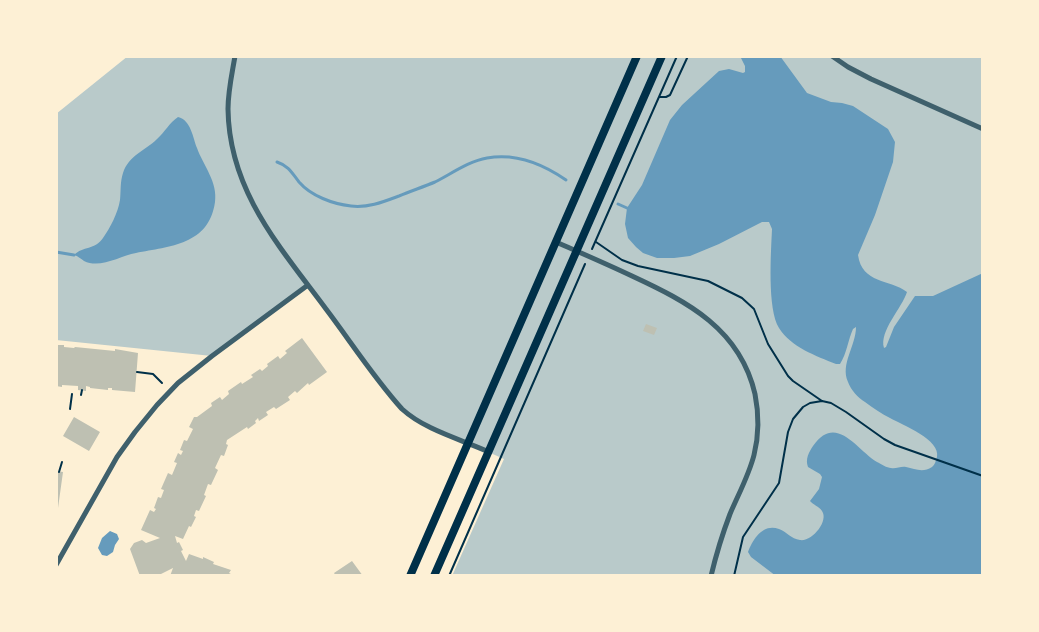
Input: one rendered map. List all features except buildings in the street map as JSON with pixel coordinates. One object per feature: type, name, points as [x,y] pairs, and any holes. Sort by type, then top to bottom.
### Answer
[{"type":"main road","points":[[410,576],[637,56]]},
{"type":"main road","points":[[434,576],[662,56]]},
{"type":"street","points":[[235,56],[229,96],[229,128],[240,178],[262,220],[308,285],[402,409],[423,424],[489,452]]},
{"type":"street","points":[[832,56],[848,67],[870,78],[983,129]]},
{"type":"street","points":[[556,242],[666,291],[693,307],[726,337],[748,371],[756,398],[758,436],[754,455],[721,537],[711,576]]},
{"type":"street","points":[[56,565],[117,457],[157,405],[178,383],[308,285]]},
{"type":"path","points":[[449,576],[677,56]]},
{"type":"path","points":[[659,97],[666,98],[670,95],[688,56]]},
{"type":"path","points":[[595,242],[622,260],[708,281],[742,298],[754,309],[768,344],[788,376],[822,401]]},
{"type":"path","points":[[137,372],[153,374],[162,383]]},
{"type":"path","points":[[81,396],[82,390]]},
{"type":"path","points":[[70,409],[72,394]]},
{"type":"path","points":[[734,576],[743,537],[779,483],[788,432],[793,419],[803,407],[810,403],[822,401],[831,403],[884,440],[908,451],[983,476]]},
{"type":"path","points":[[59,472],[62,462]]},
{"type":"shaded area","points":[[128,56],[983,56],[983,576],[452,576],[504,459],[429,426],[406,413],[308,285],[212,356],[56,340],[56,114]]},
{"type":"water","points":[[740,56],[780,56],[807,93],[831,102],[853,106],[888,129],[895,142],[893,162],[875,215],[858,255],[865,271],[871,276],[907,292],[885,334],[884,348],[894,327],[915,296],[933,296],[983,273],[983,576],[776,576],[751,557],[748,552],[759,533],[768,528],[779,529],[800,540],[809,538],[818,530],[824,515],[810,501],[819,489],[822,477],[808,467],[807,461],[812,448],[821,437],[830,433],[838,433],[846,437],[877,462],[889,468],[929,469],[935,462],[937,451],[927,439],[874,409],[855,394],[851,388],[846,375],[846,368],[856,327],[853,329],[840,364],[820,358],[804,350],[784,335],[775,319],[771,294],[772,229],[769,222],[762,222],[719,244],[690,256],[674,258],[657,258],[643,253],[628,238],[625,224],[627,208],[642,185],[670,120],[682,105],[719,71],[729,69],[745,72],[745,66]]},
{"type":"water","points":[[178,117],[189,125],[214,188],[215,202],[205,227],[186,241],[103,263],[90,263],[74,255],[100,242],[111,225],[117,210],[120,200],[121,180],[129,162],[157,139]]},
{"type":"water","points":[[110,531],[117,534],[119,539],[113,552],[107,556],[102,555],[98,548],[102,538]]},
{"type":"waterway","points":[[277,162],[287,168],[304,187],[316,195],[330,201],[351,206],[369,205],[387,200],[435,182],[467,165],[487,158],[508,157],[528,161],[548,169],[566,180]]},
{"type":"waterway","points":[[618,204],[627,208]]},
{"type":"waterway","points":[[56,252],[74,255]]}]
